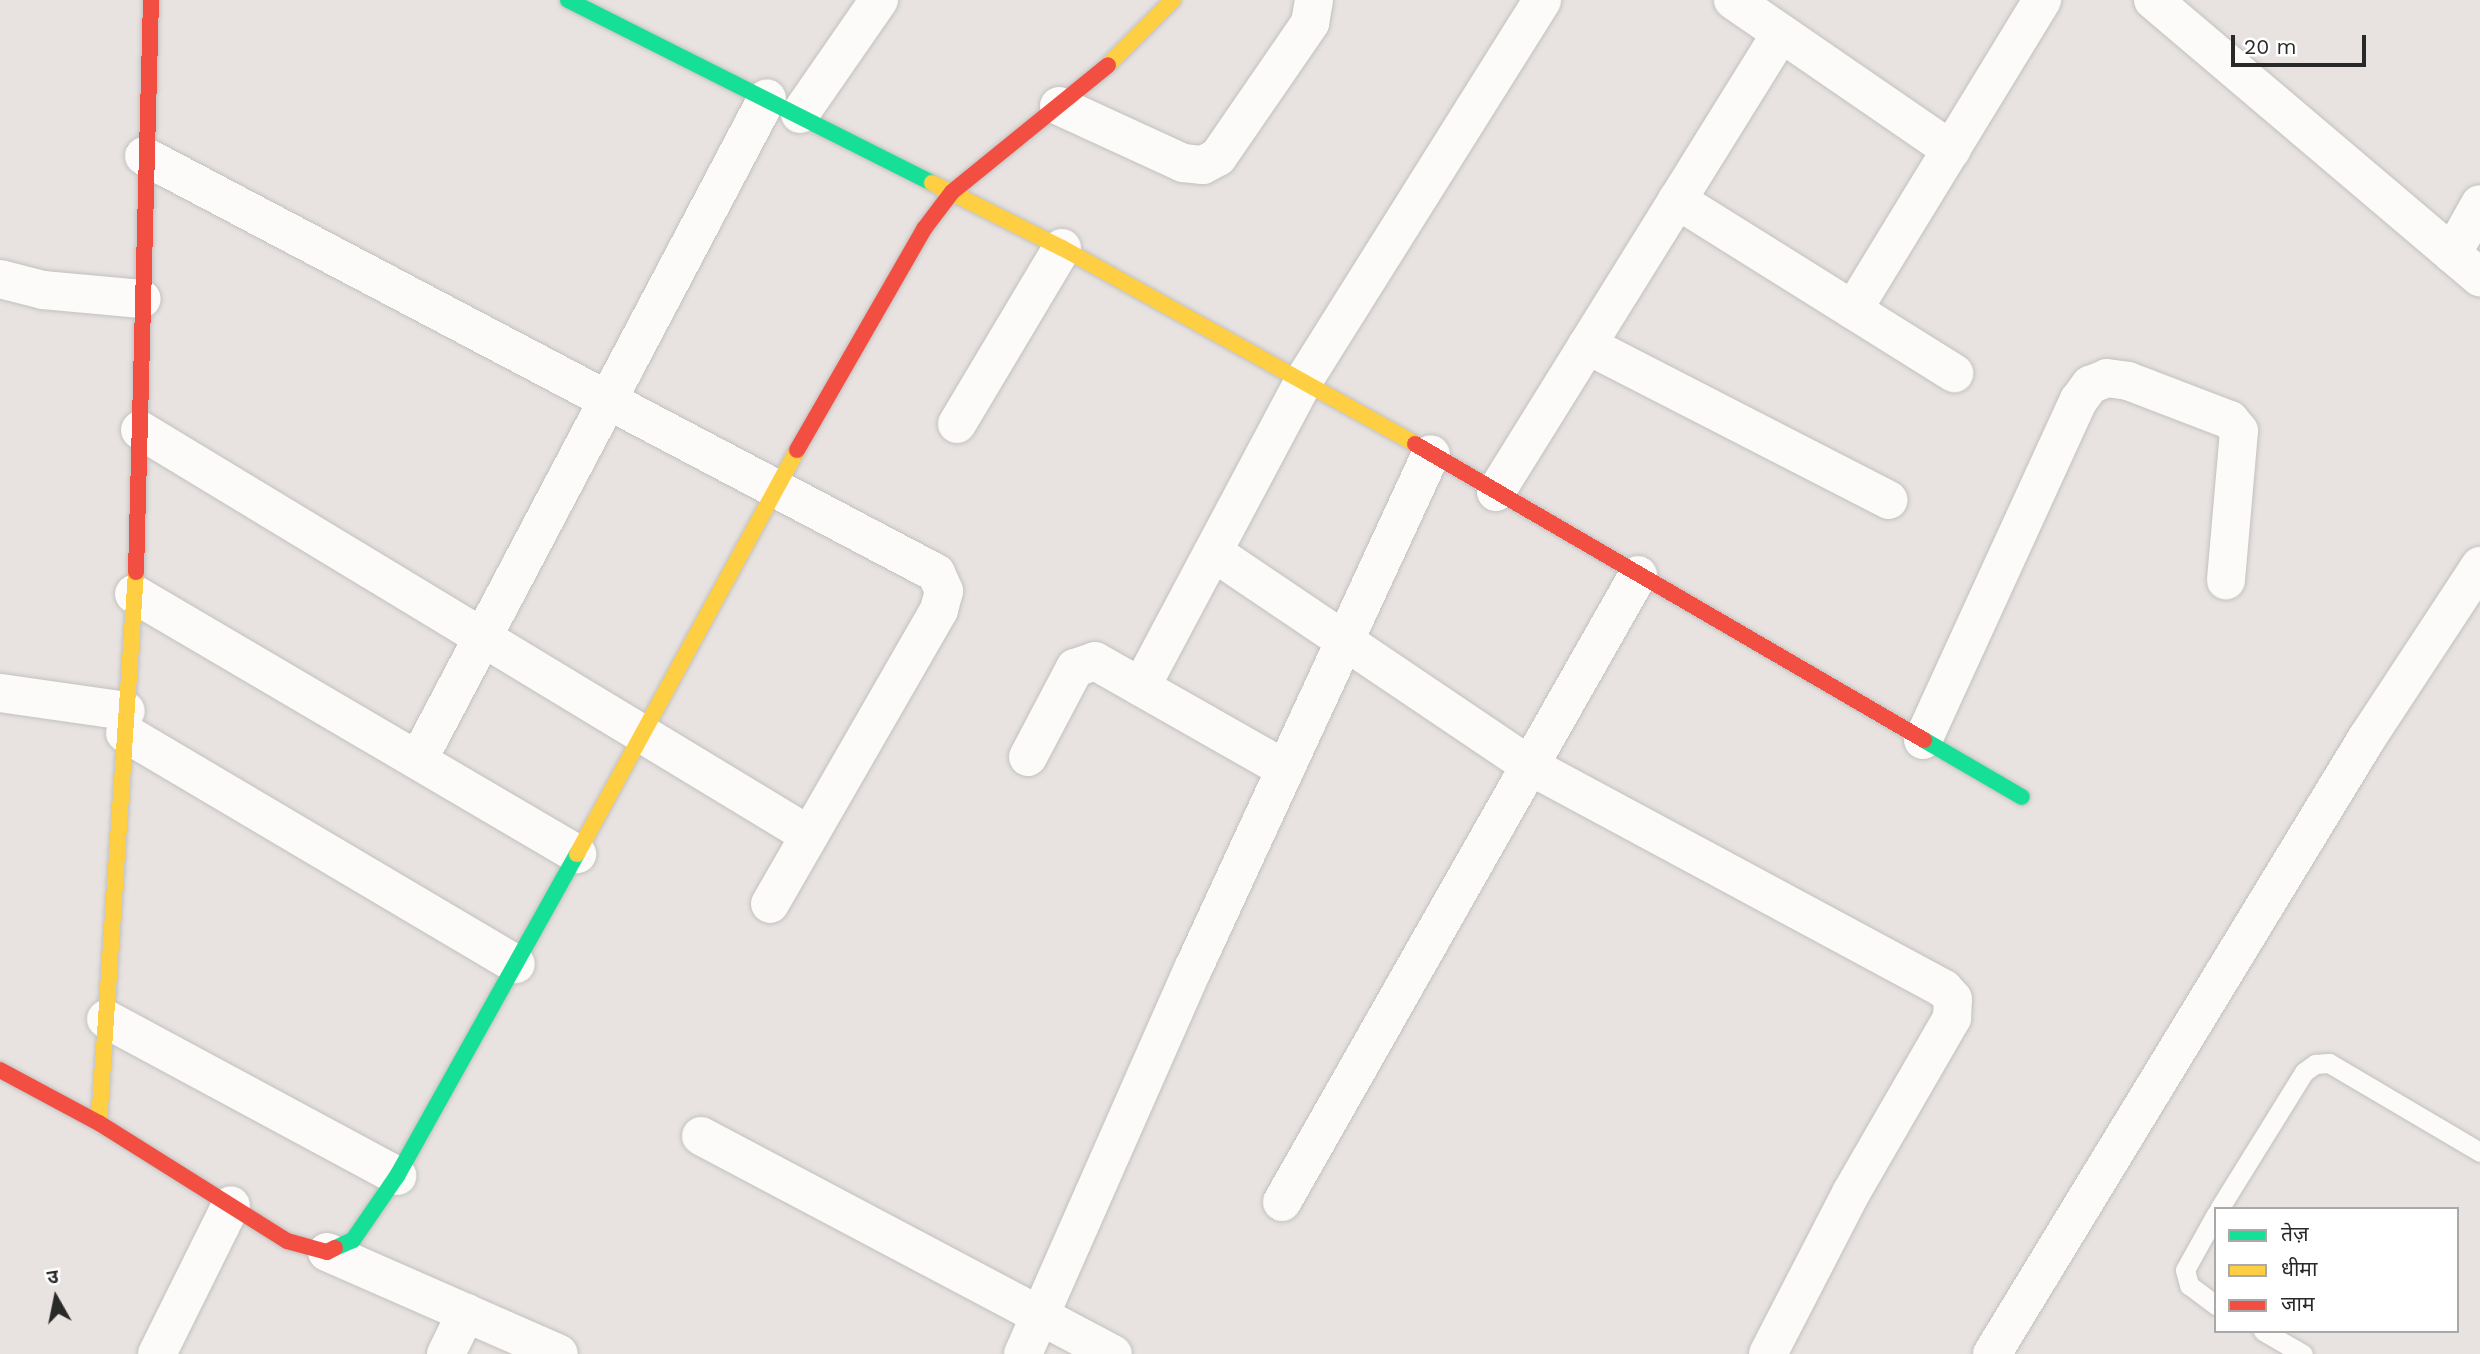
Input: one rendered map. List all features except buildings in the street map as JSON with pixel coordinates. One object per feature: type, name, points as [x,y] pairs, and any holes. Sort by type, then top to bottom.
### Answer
[{"type":"street","points":[[99,1123],[134,594],[140,430],[144,156],[151,0]]},
{"type":"street","points":[[418,760],[608,404],[783,106],[879,0]]},
{"type":"street","points":[[327,1252],[353,1240],[397,1176],[644,735],[774,489],[924,229],[952,192],[1115,59],[1173,0]]},
{"type":"street","points":[[1059,106],[1183,163],[1203,164],[1217,157],[1311,23],[1314,0]]},
{"type":"street","points":[[1141,687],[1304,380],[1542,0]]},
{"type":"street","points":[[1733,0],[1951,150]]},
{"type":"street","points":[[1853,310],[2042,0]]},
{"type":"street","points":[[2153,0],[2466,265],[2480,204]]},
{"type":"street","points":[[578,2],[1062,248],[1304,380],[2022,797]]},
{"type":"street","points":[[1496,492],[1781,33]]},
{"type":"street","points":[[144,156],[608,404],[936,573],[944,591],[939,610],[770,904]]},
{"type":"street","points":[[1677,201],[1954,373]]},
{"type":"street","points":[[957,424],[1062,248]]},
{"type":"street","points":[[0,279],[43,290],[142,299]]},
{"type":"street","points":[[1587,345],[1888,500]]},
{"type":"street","points":[[1923,740],[2079,400],[2090,385],[2107,378],[2128,381],[2230,420],[2239,431],[2226,580]]},
{"type":"street","points":[[140,430],[809,835]]},
{"type":"street","points":[[1023,1354],[1285,769],[1431,454]]},
{"type":"street","points":[[1213,552],[1530,766],[1944,989],[1953,999],[1952,1018],[1851,1193],[1768,1354]]},
{"type":"street","points":[[1992,1354],[2367,738],[2480,566]]},
{"type":"street","points":[[1282,1202],[1638,575]]},
{"type":"street","points":[[134,594],[577,854]]},
{"type":"street","points":[[1028,757],[1075,668],[1084,662],[1095,661],[1285,769]]},
{"type":"street","points":[[0,693],[125,722],[516,964]]},
{"type":"street","points":[[106,1019],[397,1176]]},
{"type":"street","points":[[0,1070],[99,1123],[287,1241],[327,1252],[559,1354]]},
{"type":"street","points":[[701,1136],[1113,1354]]},
{"type":"street","points":[[157,1354],[231,1206]]},
{"type":"street","points":[[446,1354],[466,1313]]},
{"type":"lane","points":[[2220,1207],[2304,1072],[2315,1064],[2329,1063],[2480,1152]]},
{"type":"lane","points":[[2214,1218],[2185,1270],[2189,1285],[2214,1304]]},
{"type":"lane","points":[[2266,1333],[2303,1354]]},
{"type":"traffic: fast","points":[[568,0],[932,183]]},
{"type":"traffic: fast","points":[[1924,740],[2022,797]]},
{"type":"traffic: fast","points":[[335,1248],[353,1240],[397,1176],[577,854]]},
{"type":"traffic: slow","points":[[1108,65],[1173,0]]},
{"type":"traffic: slow","points":[[932,183],[1062,248],[1415,444]]},
{"type":"traffic: slow","points":[[577,854],[797,450]]},
{"type":"traffic: slow","points":[[99,1123],[136,572]]},
{"type":"traffic: jam","points":[[136,572],[151,0]]},
{"type":"traffic: jam","points":[[797,450],[924,229],[952,192],[1108,65]]},
{"type":"traffic: jam","points":[[1415,444],[1924,740]]},
{"type":"traffic: jam","points":[[0,1070],[99,1123],[287,1241],[327,1252],[335,1248]]}]
